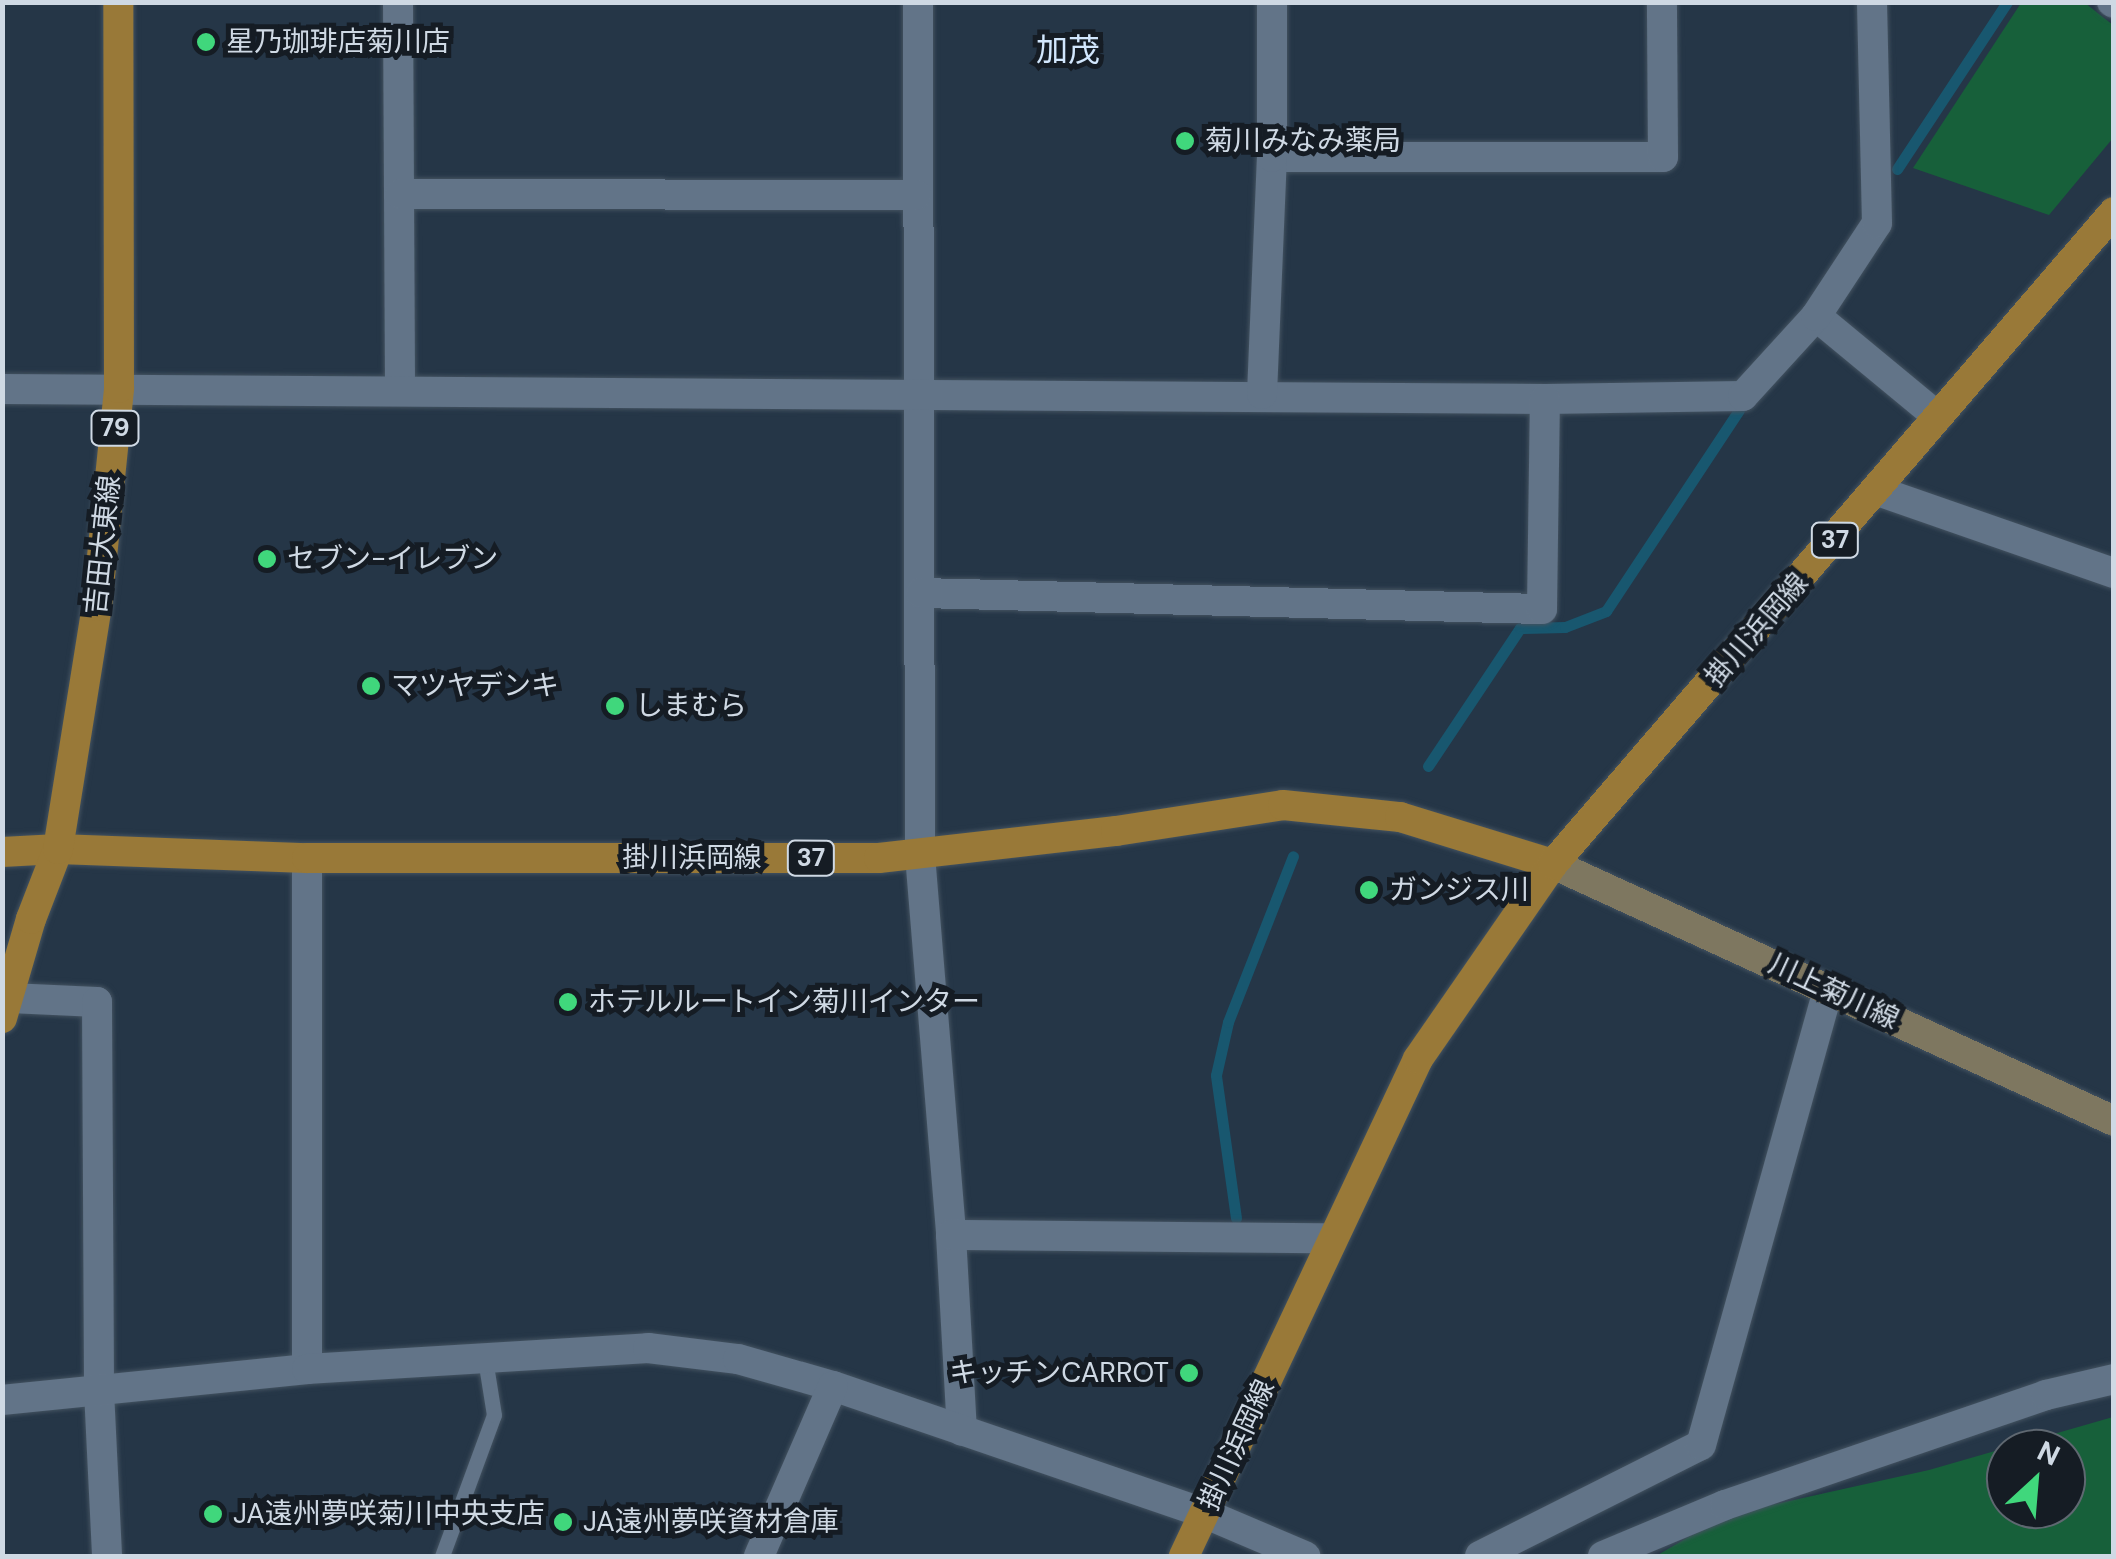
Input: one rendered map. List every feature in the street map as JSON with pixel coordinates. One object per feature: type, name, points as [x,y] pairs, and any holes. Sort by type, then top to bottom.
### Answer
[{"type":"main road","name":"吉田大東線","points":[[58,849],[97,606],[119,388],[118,2]]},
{"type":"main road","name":"掛川浜岡線","points":[[1184,1556],[1418,1059],[1554,864],[2110,222]]},
{"type":"main road","name":"掛川浜岡線","points":[[58,849],[306,858],[920,856],[1283,805],[1400,817],[1554,864]]},
{"type":"main road","points":[[2,852],[58,849],[31,919],[6,1008]]},
{"type":"main road","name":"川上菊川線","points":[[1554,864],[2114,1121]]},
{"type":"street","points":[[398,2],[400,389]]},
{"type":"street","points":[[918,2],[920,856],[951,1235],[962,1431]]},
{"type":"street","points":[[1262,394],[1272,157],[1272,2]]},
{"type":"street","points":[[1272,157],[1663,157],[1662,2]]},
{"type":"street","points":[[2,390],[1262,394],[1545,399],[1744,396],[1816,316],[1877,223],[1872,2]]},
{"type":"street","points":[[400,194],[916,195]]},
{"type":"street","points":[[1816,316],[1938,417]]},
{"type":"street","points":[[922,593],[1542,610],[1545,399]]},
{"type":"street","points":[[1878,490],[2114,573]]},
{"type":"street","points":[[306,858],[306,1369]]},
{"type":"street","points":[[1480,1556],[1701,1445],[1828,990]]},
{"type":"street","points":[[6,1008],[97,1002],[98,1391],[107,1556]]},
{"type":"street","points":[[951,1235],[1331,1238]]},
{"type":"street","points":[[2,1400],[306,1369],[648,1348],[738,1359],[833,1386],[1206,1514],[1305,1556]]},
{"type":"street","points":[[1603,1556],[1725,1505],[2046,1395],[2114,1379]]},
{"type":"street","points":[[759,1556],[833,1386]]},
{"type":"lane","points":[[442,1556],[494,1415],[485,1358]]},
{"type":"green space","points":[[2021,3],[2085,3],[2113,25],[2113,138],[2049,215],[1913,168]]},
{"type":"green space","points":[[2113,1417],[2113,1556],[1656,1556],[1726,1515],[1986,1454],[1986,1529],[2086,1529],[2086,1429],[2071,1429]]},
{"type":"waterway","points":[[1897,169],[2007,2]]},
{"type":"waterway","points":[[1428,766],[1520,628],[1565,627],[1606,611],[1739,410]]},
{"type":"waterway","points":[[1236,1218],[1216,1075],[1228,1022],[1293,856]]},
{"type":"place","name":"星乃珈琲店菊川店","points":[[206,42]]},
{"type":"place","name":"菊川みなみ薬局","points":[[1185,141]]},
{"type":"place","name":"セブン-イレブン","points":[[267,559]]},
{"type":"place","name":"マツヤデンキ","points":[[371,686]]},
{"type":"place","name":"しまむら","points":[[615,706]]},
{"type":"place","name":"ガンジス川","points":[[1369,890]]},
{"type":"place","name":"ホテルルートイン菊川インター","points":[[568,1002]]},
{"type":"place","name":"キッチンCARROT","points":[[1189,1373]]},
{"type":"place","name":"JA遠州夢咲菊川中央支店","points":[[213,1514]]},
{"type":"place","name":"JA遠州夢咲資材倉庫","points":[[563,1522]]},
{"type":"district","name":"加茂","points":[[1068,50]]}]
